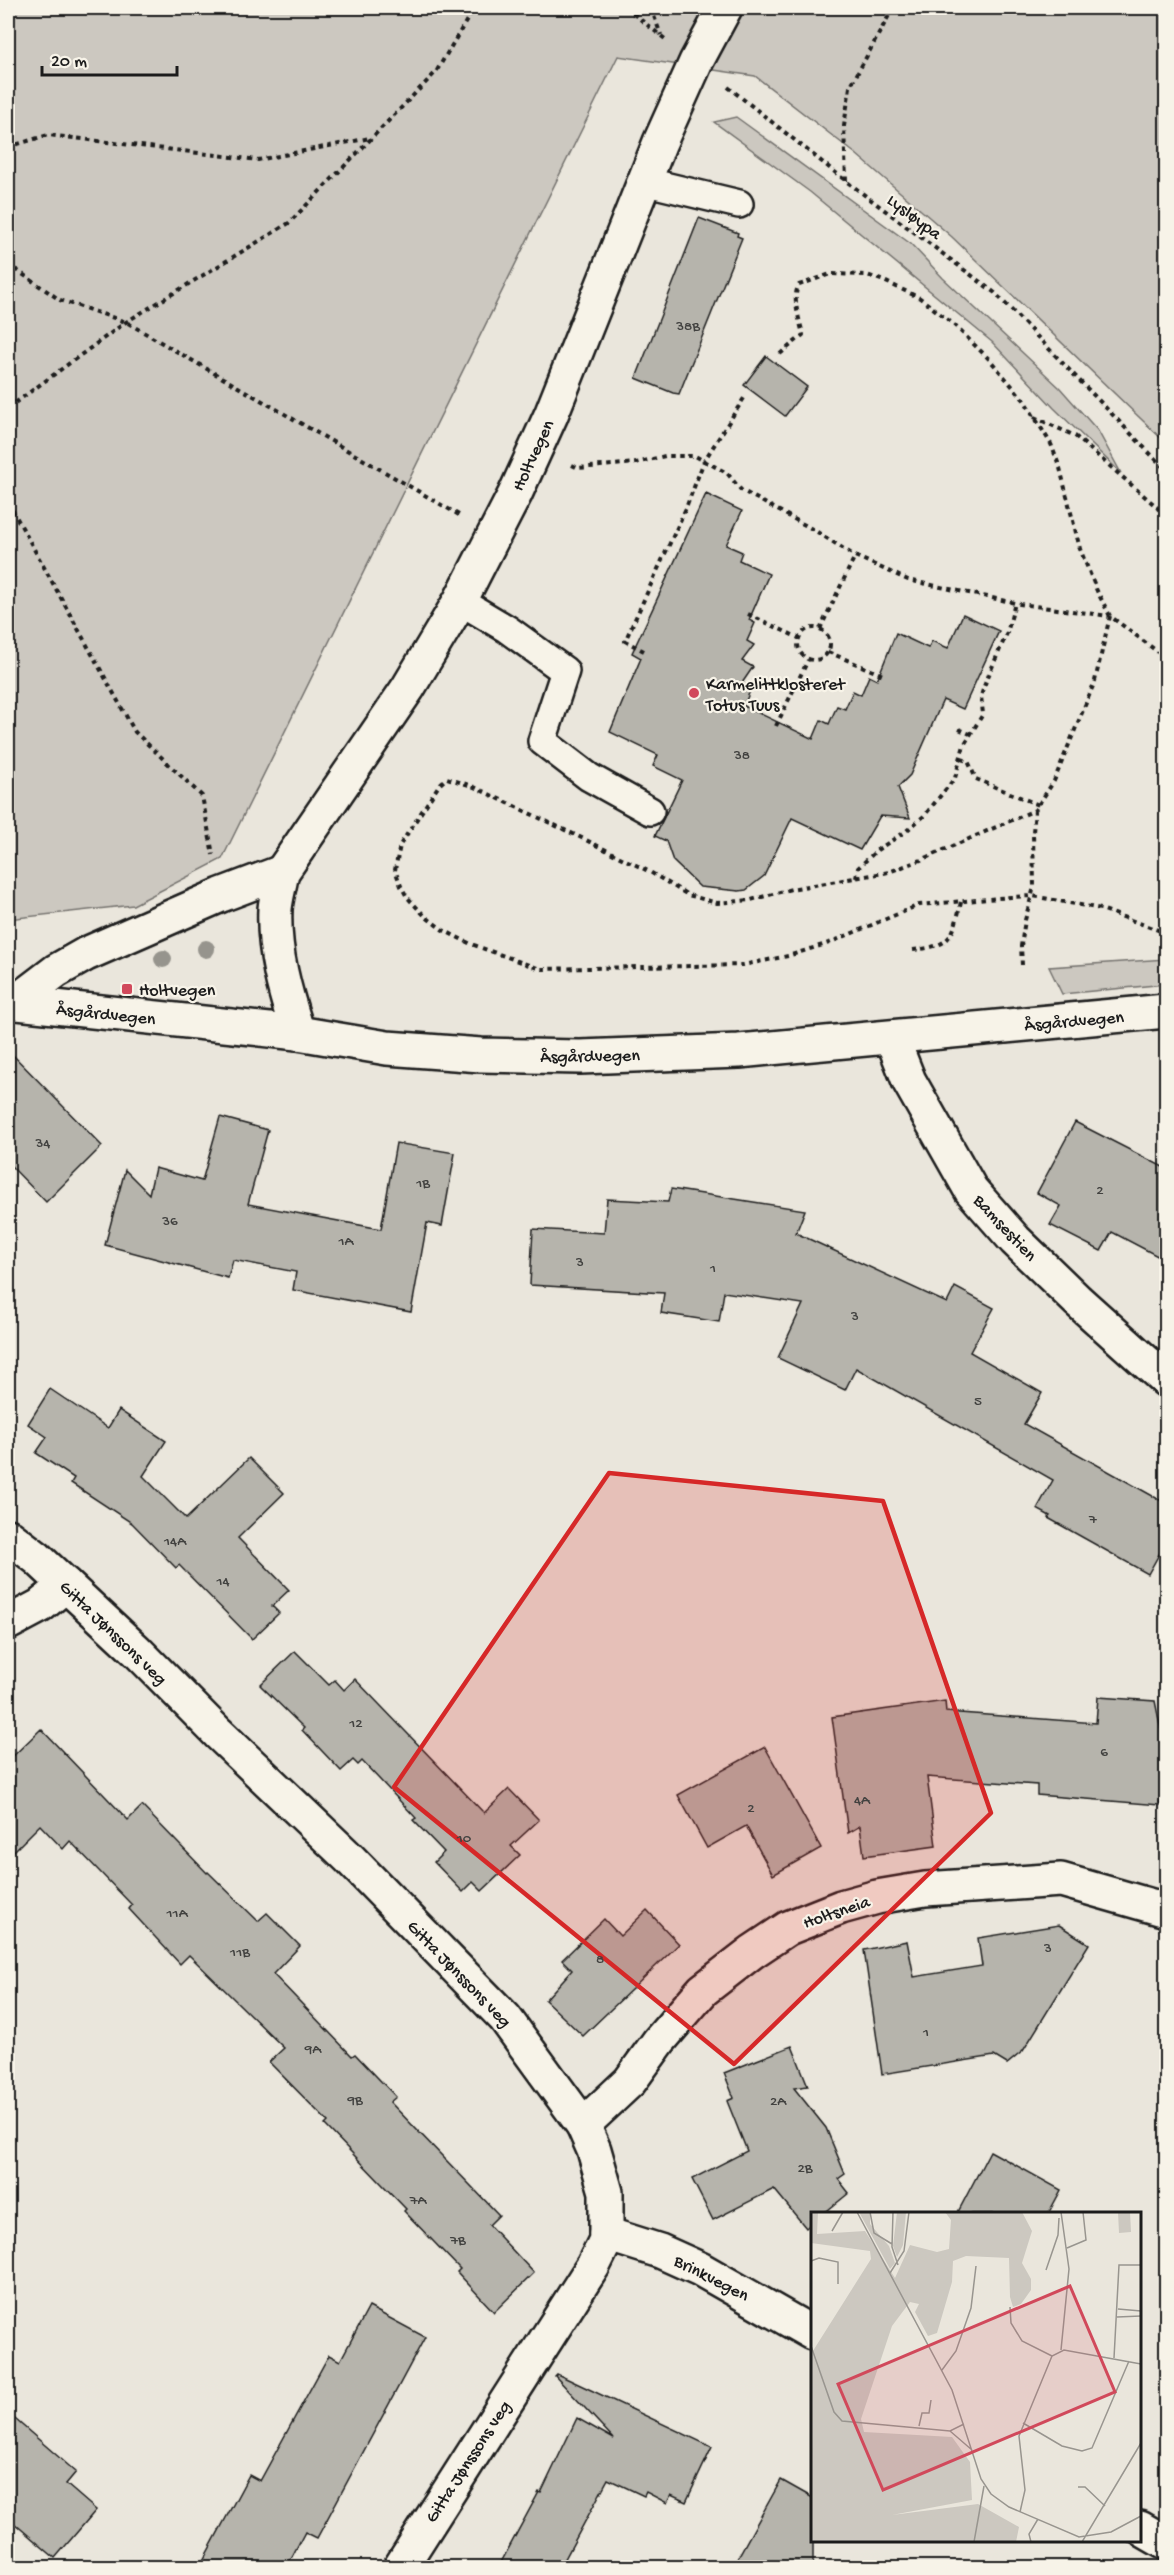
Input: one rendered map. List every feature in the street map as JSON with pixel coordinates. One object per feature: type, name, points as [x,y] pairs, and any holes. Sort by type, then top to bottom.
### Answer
[{"type":"street","name":"Holtvegen","points":[[298,1033],[287,998],[276,933],[275,908],[282,872],[408,688],[460,601],[535,449],[607,277],[643,181],[696,62],[725,8]]},
{"type":"street","points":[[11,1002],[56,971],[86,954],[221,895],[282,872]]},
{"type":"street","name":"Åsgårdvegen","points":[[11,1002],[298,1033],[387,1048],[481,1055],[580,1057],[740,1051],[1167,1011]]},
{"type":"street","name":"Bamsestien","points":[[892,1038],[909,1081],[971,1190],[1015,1240],[1078,1301],[1167,1380]]},
{"type":"street","name":"Gitta Jønssons veg","points":[[8,1536],[66,1586],[348,1857],[505,2018],[582,2125],[594,2150],[606,2192],[606,2240],[593,2266],[400,2568]]},
{"type":"street","points":[[8,1623],[40,1606],[66,1586]]},
{"type":"street","name":"Holtsneia","points":[[582,2125],[630,2081],[659,2041],[703,1990],[752,1952],[788,1929],[841,1907],[877,1897],[925,1889],[1061,1880],[1167,1910]]},
{"type":"street","name":"Brinkvegen","points":[[606,2234],[660,2251],[700,2269],[811,2332]]},
{"type":"street","points":[[1141,2529],[1167,2543]]},
{"type":"lane","points":[[643,181],[739,204]]},
{"type":"lane","points":[[460,601],[507,629],[565,671],[542,741],[589,777],[650,811]]},
{"type":"path","points":[[8,408],[126,322],[289,223],[436,72],[474,8]]},
{"type":"path","name":"Lysløypa","points":[[626,8],[846,181],[995,294],[1167,470]]},
{"type":"path","points":[[651,8],[661,36]]},
{"type":"path","points":[[846,181],[844,126],[850,87],[893,8]]},
{"type":"path","points":[[8,147],[48,135],[258,160],[372,138]]},
{"type":"path","points":[[8,264],[60,300],[126,322],[493,535]]},
{"type":"path","points":[[780,354],[803,334],[796,301],[796,290],[799,285],[830,274],[867,275],[920,298],[952,323],[990,360],[1024,400],[1051,444],[1060,468],[1080,549],[1110,616],[1167,658]]},
{"type":"path","points":[[644,651],[625,641],[686,508],[704,461],[746,395]]},
{"type":"path","points":[[1033,417],[1075,436],[1157,507],[1167,521]]},
{"type":"path","points":[[535,449],[578,468],[636,463],[665,456],[695,456],[728,473],[741,490],[814,530],[855,556],[908,580],[1015,603],[1110,616]]},
{"type":"path","points":[[8,502],[135,732],[202,796],[221,895]]},
{"type":"path","points":[[820,629],[855,556]]},
{"type":"path","points":[[856,878],[858,867],[877,850],[905,832],[924,816],[955,778],[964,745],[983,714],[981,696],[1007,633],[1015,603]]},
{"type":"path","points":[[748,614],[799,638]]},
{"type":"path","points":[[1110,616],[1095,681],[1054,781],[1039,806],[1035,810],[921,860],[888,872],[791,889],[751,900],[717,903],[688,895],[650,872],[472,786],[447,778],[439,785],[400,845],[395,870],[407,897],[443,930],[471,944],[540,969],[743,965],[788,956],[829,944],[919,905],[1033,896],[1101,909],[1167,933]]},
{"type":"path","points":[[812,628],[820,629],[827,634],[830,643],[828,652],[816,661],[808,660],[799,651],[797,644],[799,638],[812,628]]},
{"type":"path","points":[[828,652],[883,675]]},
{"type":"path","points":[[776,726],[808,660]]},
{"type":"path","points":[[959,729],[970,734]]},
{"type":"path","points":[[961,759],[968,761],[976,779],[1039,806]]},
{"type":"path","points":[[1022,965],[1021,946],[1025,920],[1033,896],[1035,810]]},
{"type":"path","points":[[913,950],[936,947],[950,937],[956,925],[961,902]]},
{"type":"highlighted area","points":[[609,1473],[883,1501],[991,1813],[734,2064],[394,1787]]},
{"type":"shaded area","points":[[8,8],[1166,8],[1166,443],[952,237],[856,154],[755,76],[618,56],[222,859],[133,905],[8,919]]},
{"type":"shaded area","points":[[736,117],[911,244],[943,278],[1060,388],[1098,431],[1121,473],[1054,408],[992,342],[810,192],[714,122]]},
{"type":"shaded area","points":[[1166,959],[1166,984],[1062,994],[1049,967]]},
{"type":"building","points":[[699,218],[738,233],[737,236],[742,238],[679,394],[636,378]]},
{"type":"building","points":[[766,356],[807,387],[785,416],[744,385]]},
{"type":"building","name":"Karmelittklosteret Totus Tuus","points":[[706,494],[742,511],[726,545],[742,552],[739,560],[769,574],[749,620],[755,623],[747,641],[754,645],[742,661],[753,667],[742,683],[751,688],[744,706],[813,739],[821,720],[829,724],[837,706],[845,709],[853,691],[861,695],[869,676],[877,680],[896,633],[928,648],[932,641],[948,648],[963,614],[999,631],[963,709],[943,700],[910,775],[898,787],[910,818],[880,816],[860,850],[792,818],[764,876],[746,890],[739,891],[700,887],[673,861],[666,841],[655,836],[682,780],[653,766],[658,755],[610,732],[641,658],[632,653]]},
{"type":"building","points":[[8,1050],[102,1146],[46,1202],[8,1163]]},
{"type":"building","points":[[220,1117],[268,1130],[248,1204],[381,1229],[396,1143],[455,1153],[442,1226],[427,1223],[411,1312],[293,1290],[296,1272],[233,1260],[228,1278],[105,1245],[125,1170],[149,1194],[155,1168],[202,1181]]},
{"type":"building","points":[[1075,1122],[1167,1169],[1167,1261],[1112,1232],[1101,1251],[1050,1225],[1061,1206],[1037,1193]]},
{"type":"building","points":[[671,1189],[805,1210],[796,1233],[947,1303],[955,1287],[994,1308],[970,1352],[1042,1393],[1024,1424],[1167,1504],[1167,1540],[1148,1574],[1048,1518],[1050,1516],[1037,1509],[1053,1480],[856,1368],[845,1390],[778,1358],[803,1304],[724,1292],[719,1322],[661,1313],[664,1293],[530,1285],[533,1229],[604,1233],[607,1199],[668,1202]]},
{"type":"building","points":[[50,1389],[108,1428],[119,1410],[166,1441],[143,1476],[186,1519],[249,1458],[284,1493],[238,1538],[289,1590],[272,1606],[279,1613],[252,1639],[179,1565],[176,1568],[132,1523],[71,1483],[74,1478],[36,1453],[47,1437],[28,1424]]},
{"type":"building","points":[[295,1651],[329,1685],[335,1680],[344,1690],[355,1679],[484,1813],[509,1789],[539,1820],[511,1846],[520,1855],[482,1891],[473,1882],[463,1892],[434,1862],[444,1852],[413,1820],[416,1818],[362,1761],[358,1765],[353,1760],[341,1771],[302,1730],[304,1728],[260,1685]]},
{"type":"building","points":[[1098,1697],[1155,1701],[1164,1744],[1160,1805],[1037,1795],[1037,1785],[927,1777],[936,1846],[864,1856],[860,1826],[848,1833],[832,1717],[945,1701],[946,1712],[1096,1723]]},
{"type":"building","points":[[41,1729],[128,1820],[142,1806],[207,1873],[258,1921],[267,1913],[300,1946],[273,1974],[352,2056],[355,2054],[396,2097],[390,2102],[499,2215],[489,2225],[534,2273],[494,2312],[457,2272],[460,2269],[404,2211],[406,2209],[325,2125],[328,2122],[269,2062],[284,2048],[189,1955],[180,1964],[129,1909],[132,1905],[70,1841],[63,1849],[40,1825],[8,1857],[8,1761]]},
{"type":"building","points":[[765,1747],[821,1848],[773,1875],[746,1826],[707,1848],[678,1795]]},
{"type":"building","points":[[647,1910],[679,1944],[583,2036],[545,2000],[572,1970],[562,1960],[604,1919],[620,1936]]},
{"type":"building","points":[[1059,1925],[1089,1944],[1023,2051],[1007,2064],[994,2056],[882,2074],[864,1950],[907,1941],[914,1977],[982,1966],[978,1938]]},
{"type":"building","points":[[792,2046],[808,2086],[794,2088],[826,2128],[845,2174],[838,2179],[849,2193],[825,2212],[811,2212],[811,2224],[806,2228],[774,2189],[713,2220],[692,2179],[747,2151],[727,2101],[734,2098],[724,2073]]},
{"type":"building","points":[[990,2151],[1061,2190],[1049,2212],[958,2212]]},
{"type":"building","points":[[369,2307],[425,2337],[317,2538],[305,2532],[286,2568],[199,2568],[249,2475],[260,2481],[329,2355],[340,2361]]},
{"type":"building","points":[[557,2374],[712,2447],[686,2502],[671,2495],[667,2503],[646,2492],[644,2496],[608,2479],[560,2568],[498,2568],[539,2492],[541,2493],[577,2418],[614,2439],[555,2376]]},
{"type":"building","points":[[8,2413],[76,2472],[66,2484],[96,2510],[55,2558],[8,2518]]},
{"type":"building","points":[[781,2480],[811,2497],[813,2568],[732,2568]]},
{"type":"place","name":"Karmelittklosteret Totus Tuus","points":[[694,693]]},
{"type":"place","name":"Holtvegen","points":[[127,989]]}]
